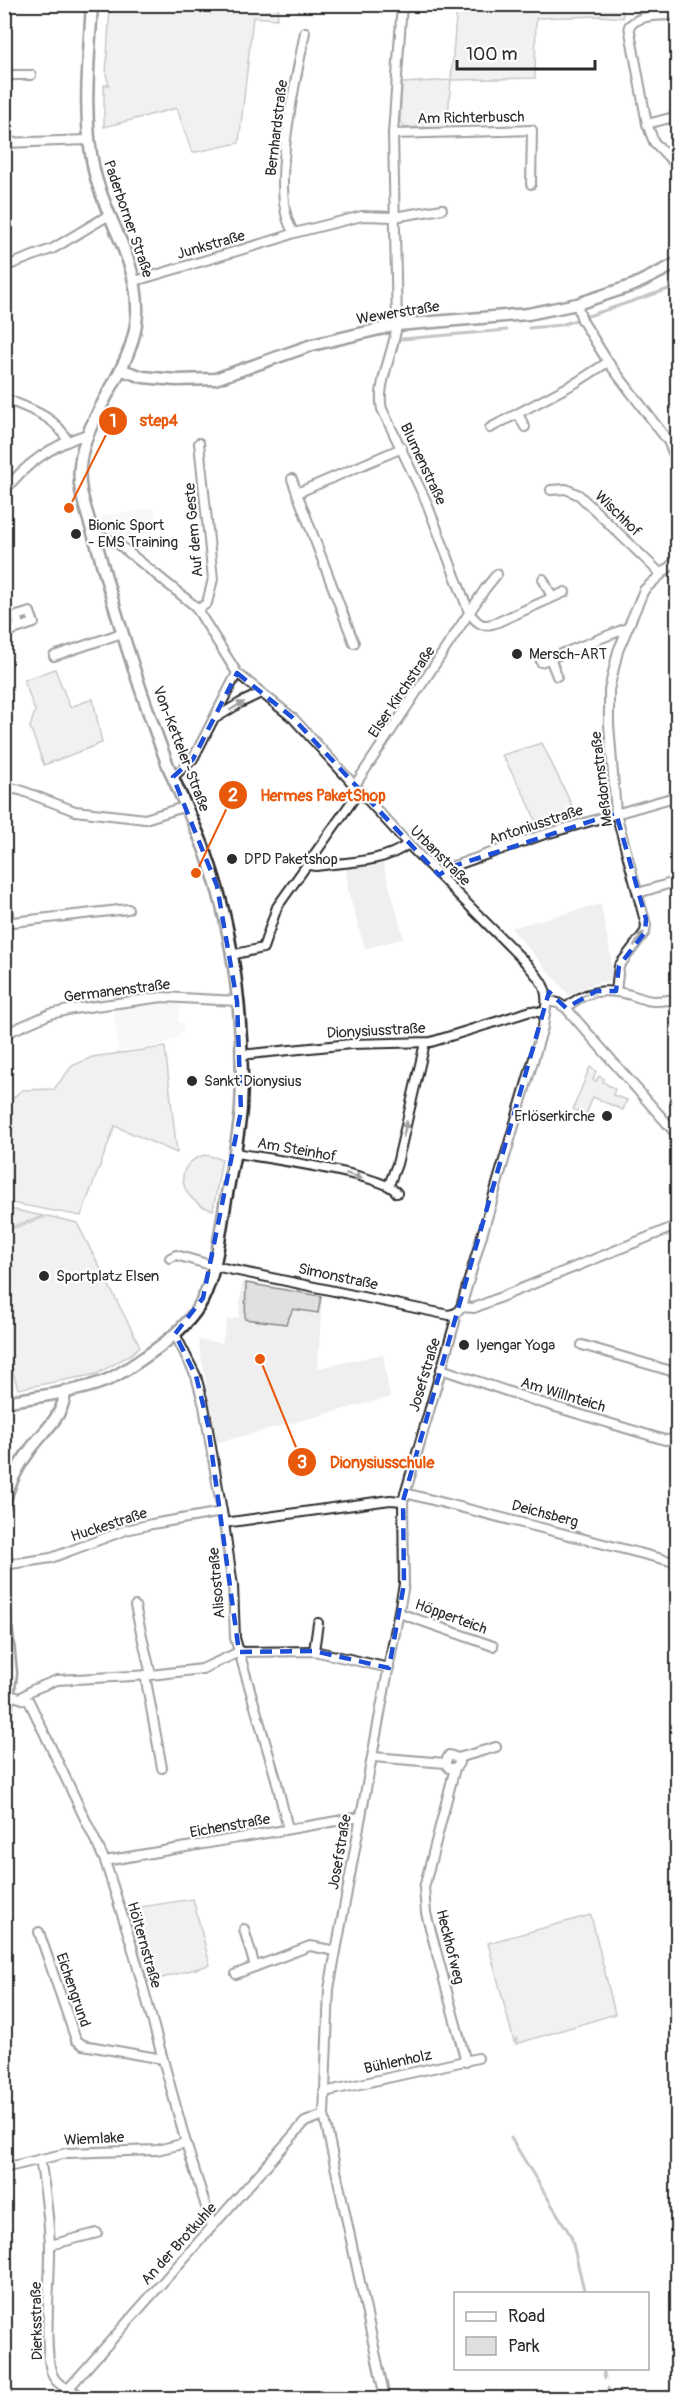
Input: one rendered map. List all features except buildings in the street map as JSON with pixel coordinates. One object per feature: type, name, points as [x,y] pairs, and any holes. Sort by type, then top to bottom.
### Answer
[{"type":"street","name":"Paderborner Straße","points":[[92,4],[87,93],[88,140],[95,173],[135,281],[137,318],[131,346],[122,370]]},
{"type":"street","points":[[397,325],[393,134],[402,4]]},
{"type":"street","points":[[678,15],[636,19],[629,26],[648,124],[654,142],[678,167]]},
{"type":"street","name":"Bernhardstraße","points":[[294,233],[283,197],[283,164],[304,32]]},
{"type":"street","points":[[4,75],[31,75]]},
{"type":"street","points":[[648,124],[678,116]]},
{"type":"street","name":"Am Richterbusch","points":[[393,134],[532,130],[531,184]]},
{"type":"street","points":[[4,143],[88,140]]},
{"type":"street","points":[[294,233],[362,216],[394,217],[442,209]]},
{"type":"street","points":[[4,267],[54,248],[109,215]]},
{"type":"street","name":"Junkstraße","points":[[135,281],[294,233]]},
{"type":"street","name":"Wewerstraße","points":[[122,370],[143,377],[199,381],[215,379],[312,345],[397,325],[528,314],[580,313],[678,263]]},
{"type":"street","points":[[580,313],[608,362],[666,438],[678,464]]},
{"type":"street","name":"Blumenstraße","points":[[397,325],[380,403],[436,525],[469,612]]},
{"type":"street","points":[[490,428],[608,362]]},
{"type":"street","name":"Von-Ketteler-Straße","points":[[4,1402],[65,1391],[107,1380],[142,1359],[175,1334],[201,1303],[214,1266],[241,1111],[237,1001],[231,955],[210,863],[173,777],[122,633],[80,482],[81,454],[87,434],[122,370]]},
{"type":"street","points":[[4,398],[51,419],[62,430],[67,440]]},
{"type":"street","points":[[518,414],[525,427]]},
{"type":"street","points":[[4,492],[35,459],[67,440],[87,434]]},
{"type":"street","name":"Auf dem Geste","points":[[198,610],[207,603],[213,579],[199,443]]},
{"type":"street","points":[[297,493],[402,448]]},
{"type":"street","points":[[4,476],[13,480]]},
{"type":"street","points":[[292,479],[354,643]]},
{"type":"street","name":"Wischhof","points":[[551,490],[566,489],[579,495],[661,574]]},
{"type":"street","name":"Urbanstraße","points":[[93,533],[117,543],[198,610],[237,673],[293,718],[408,844],[542,982],[547,992],[547,1001]]},
{"type":"street","name":"Meßdornstraße","points":[[615,991],[619,966],[645,932],[646,918],[616,813],[609,724],[609,690],[612,669],[644,590],[678,559]]},
{"type":"street","name":"Elser Kirchstraße","points":[[231,955],[263,948],[277,907],[308,865],[469,612],[497,574]]},
{"type":"street","points":[[543,579],[552,597]]},
{"type":"street","points":[[469,612],[478,624],[488,626],[565,592]]},
{"type":"street","points":[[4,633],[19,628]]},
{"type":"street","points":[[541,662],[627,628]]},
{"type":"street","points":[[54,656],[122,633]]},
{"type":"street","points":[[550,658],[557,676]]},
{"type":"street","points":[[173,777],[193,759],[237,673]]},
{"type":"street","points":[[213,720],[261,693]]},
{"type":"street","points":[[4,787],[20,790],[75,812],[145,819],[187,806]]},
{"type":"street","name":"Antoniusstraße","points":[[441,876],[451,867],[539,836],[678,796]]},
{"type":"street","points":[[308,865],[316,866],[382,857],[399,852],[408,844]]},
{"type":"street","points":[[638,893],[678,881]]},
{"type":"street","points":[[4,887],[7,922],[128,909]]},
{"type":"street","points":[[566,1008],[574,1000],[596,991],[615,991],[652,1001],[678,999]]},
{"type":"street","name":"Germanenstraße","points":[[4,1034],[50,1014],[73,1009],[163,997],[237,1001]]},
{"type":"street","points":[[547,1001],[558,1003],[566,1008],[678,1136]]},
{"type":"street","name":"Josefstraße","points":[[385,2398],[324,2115],[329,1989],[360,1817],[374,1757],[404,1584],[404,1497],[547,1001]]},
{"type":"street","name":"Dionysiusstraße","points":[[240,1055],[351,1044],[425,1043],[531,1011],[545,1013]]},
{"type":"street","points":[[388,1185],[397,1164],[425,1043]]},
{"type":"street","name":"Am Steinhof","points":[[235,1153],[328,1168],[388,1185],[397,1193]]},
{"type":"street","name":"Simonstraße","points":[[214,1266],[457,1312],[474,1308],[678,1225]]},
{"type":"street","points":[[170,1258],[176,1255],[214,1266]]},
{"type":"street","name":"Alisostraße","points":[[175,1334],[196,1376],[201,1396],[233,1586],[235,1638],[273,1768],[288,1829]]},
{"type":"street","points":[[582,1345],[678,1372]]},
{"type":"street","name":"Am Willnteich","points":[[441,1369],[539,1402],[665,1440],[678,1436]]},
{"type":"street","points":[[4,1504],[18,1466],[57,1419],[64,1405],[65,1391]]},
{"type":"street","points":[[224,1523],[404,1497]]},
{"type":"street","name":"Deichsberg","points":[[404,1497],[678,1563]]},
{"type":"street","name":"Huckestraße","points":[[4,1565],[51,1558],[143,1526],[222,1512]]},
{"type":"street","points":[[4,1605],[10,1695],[4,1725]]},
{"type":"street","points":[[135,1606],[162,1767]]},
{"type":"street","name":"Höpperteich","points":[[399,1613],[493,1646]]},
{"type":"street","points":[[314,1651],[318,1623]]},
{"type":"street","points":[[10,1695],[22,1697],[32,1690],[57,1680],[148,1675],[202,1669],[239,1652],[314,1651],[389,1668]]},
{"type":"street","name":"Hölternstraße","points":[[22,1697],[29,1701],[105,1861],[131,1942],[186,2143],[212,2226]]},
{"type":"street","points":[[445,1763],[449,1755],[458,1758],[496,1747]]},
{"type":"street","points":[[374,1757],[445,1763],[449,1768],[455,1768]]},
{"type":"street","name":"Heckhofweg","points":[[458,1758],[459,1763],[455,1768],[424,1888],[426,1913],[466,2062]]},
{"type":"street","name":"Eichenstraße","points":[[105,1861],[360,1817]]},
{"type":"street","points":[[244,1929],[255,1967]]},
{"type":"street","name":"Eichengrund","points":[[39,1932],[76,2040],[83,2046],[163,2059]]},
{"type":"street","points":[[236,1974],[310,1946],[336,1951]]},
{"type":"street","name":"Bühlenholz","points":[[324,2092],[478,2058]]},
{"type":"street","name":"An der Brotkuhle","points":[[60,2398],[305,2122],[324,2115]]},
{"type":"street","name":"Wiemlake","points":[[4,2168],[67,2153],[157,2150],[186,2143]]},
{"type":"street","name":"Dierksstraße","points":[[40,2159],[50,2245],[49,2352],[53,2376],[60,2385],[76,2391],[81,2398]]},
{"type":"street","points":[[50,2245],[97,2233]]},
{"type":"highlighted area","points":[[237,673],[293,718],[439,875],[451,867],[616,813],[646,919],[645,932],[619,966],[616,991],[596,991],[566,1008],[549,992],[403,1501],[404,1584],[389,1668],[314,1651],[239,1652],[208,1425],[196,1376],[175,1334],[203,1298],[241,1111],[237,1001],[217,886],[173,777],[193,759]]},
{"type":"shaded area","points":[[154,508],[159,530],[122,539],[105,528],[101,516]]},
{"type":"shaded area","points":[[383,863],[404,938],[365,949],[348,891],[346,868]]},
{"type":"shaded area","points":[[601,904],[611,957],[612,980],[591,985],[569,995],[511,928]]},
{"type":"shaded area","points":[[163,1002],[181,1004],[178,1022],[184,1023],[183,1033],[179,1032],[178,1038],[154,1048],[119,1051],[113,1010]]},
{"type":"shaded area","points":[[242,1281],[322,1295],[318,1368],[383,1354],[390,1397],[217,1443],[198,1340],[222,1343],[227,1320],[239,1317]]},
{"type":"green space","points":[[110,5],[279,5],[277,19],[253,17],[239,143],[192,153],[177,108],[104,127],[104,85],[109,85],[106,74]]},
{"type":"green space","points":[[457,5],[622,5],[623,18],[601,16],[536,18],[535,78],[451,80]]},
{"type":"green space","points":[[451,80],[447,128],[404,127],[400,120],[402,83]]},
{"type":"green space","points":[[55,669],[70,707],[93,699],[102,743],[44,765],[30,727],[35,711],[24,680]]},
{"type":"green space","points":[[542,743],[577,816],[539,829],[528,802],[502,755]]},
{"type":"green space","points":[[165,1047],[177,1153],[115,1126],[81,1216],[5,1202],[5,1105],[22,1090],[54,1089],[72,1066],[92,1057]]},
{"type":"green space","points":[[590,1067],[596,1071],[593,1080],[596,1081],[599,1076],[604,1079],[603,1082],[615,1089],[613,1095],[627,1100],[623,1110],[593,1097],[586,1115],[573,1109]]},
{"type":"green space","points":[[205,1155],[222,1159],[213,1210],[193,1200],[184,1184],[183,1175],[186,1167],[193,1160]]},
{"type":"green space","points":[[5,1208],[43,1216],[5,1229]]},
{"type":"green space","name":"Sportplatz Elsen","points":[[48,1216],[77,1223],[140,1346],[130,1355],[97,1374],[18,1389],[5,1346],[5,1231]]},
{"type":"green space","points":[[246,1283],[321,1296],[318,1313],[293,1309],[286,1324],[245,1319]]},
{"type":"green space","points":[[193,1899],[210,1965],[147,1982],[127,1909]]},
{"type":"green space","points":[[591,1915],[615,2014],[516,2044],[517,2038],[514,2042],[488,1943]]},
{"type":"waterway","points":[[529,328],[561,325],[678,286]]},
{"type":"waterway","points":[[402,339],[507,330]]},
{"type":"waterway","points":[[511,2138],[571,2236],[585,2292]]},
{"type":"waterway","points":[[603,2370],[605,2378]]},
{"type":"waterway","points":[[608,2388],[611,2398]]},
{"type":"place","name":"step4","points":[[69,508]]},
{"type":"place","name":"Bionic Sport - EMS Training","points":[[76,534]]},
{"type":"place","name":"Mersch-ART","points":[[517,654]]},
{"type":"place","name":"DPD Paketshop","points":[[232,859]]},
{"type":"place","name":"Hermes PaketShop","points":[[196,873]]},
{"type":"place","name":"Sankt Dionysius","points":[[192,1081]]},
{"type":"place","name":"Erlöserkirche","points":[[607,1116]]},
{"type":"place","name":"Sportplatz Elsen","points":[[44,1276]]},
{"type":"place","name":"Iyengar Yoga","points":[[464,1345]]},
{"type":"place","name":"Dionysiusschule","points":[[260,1359]]}]
